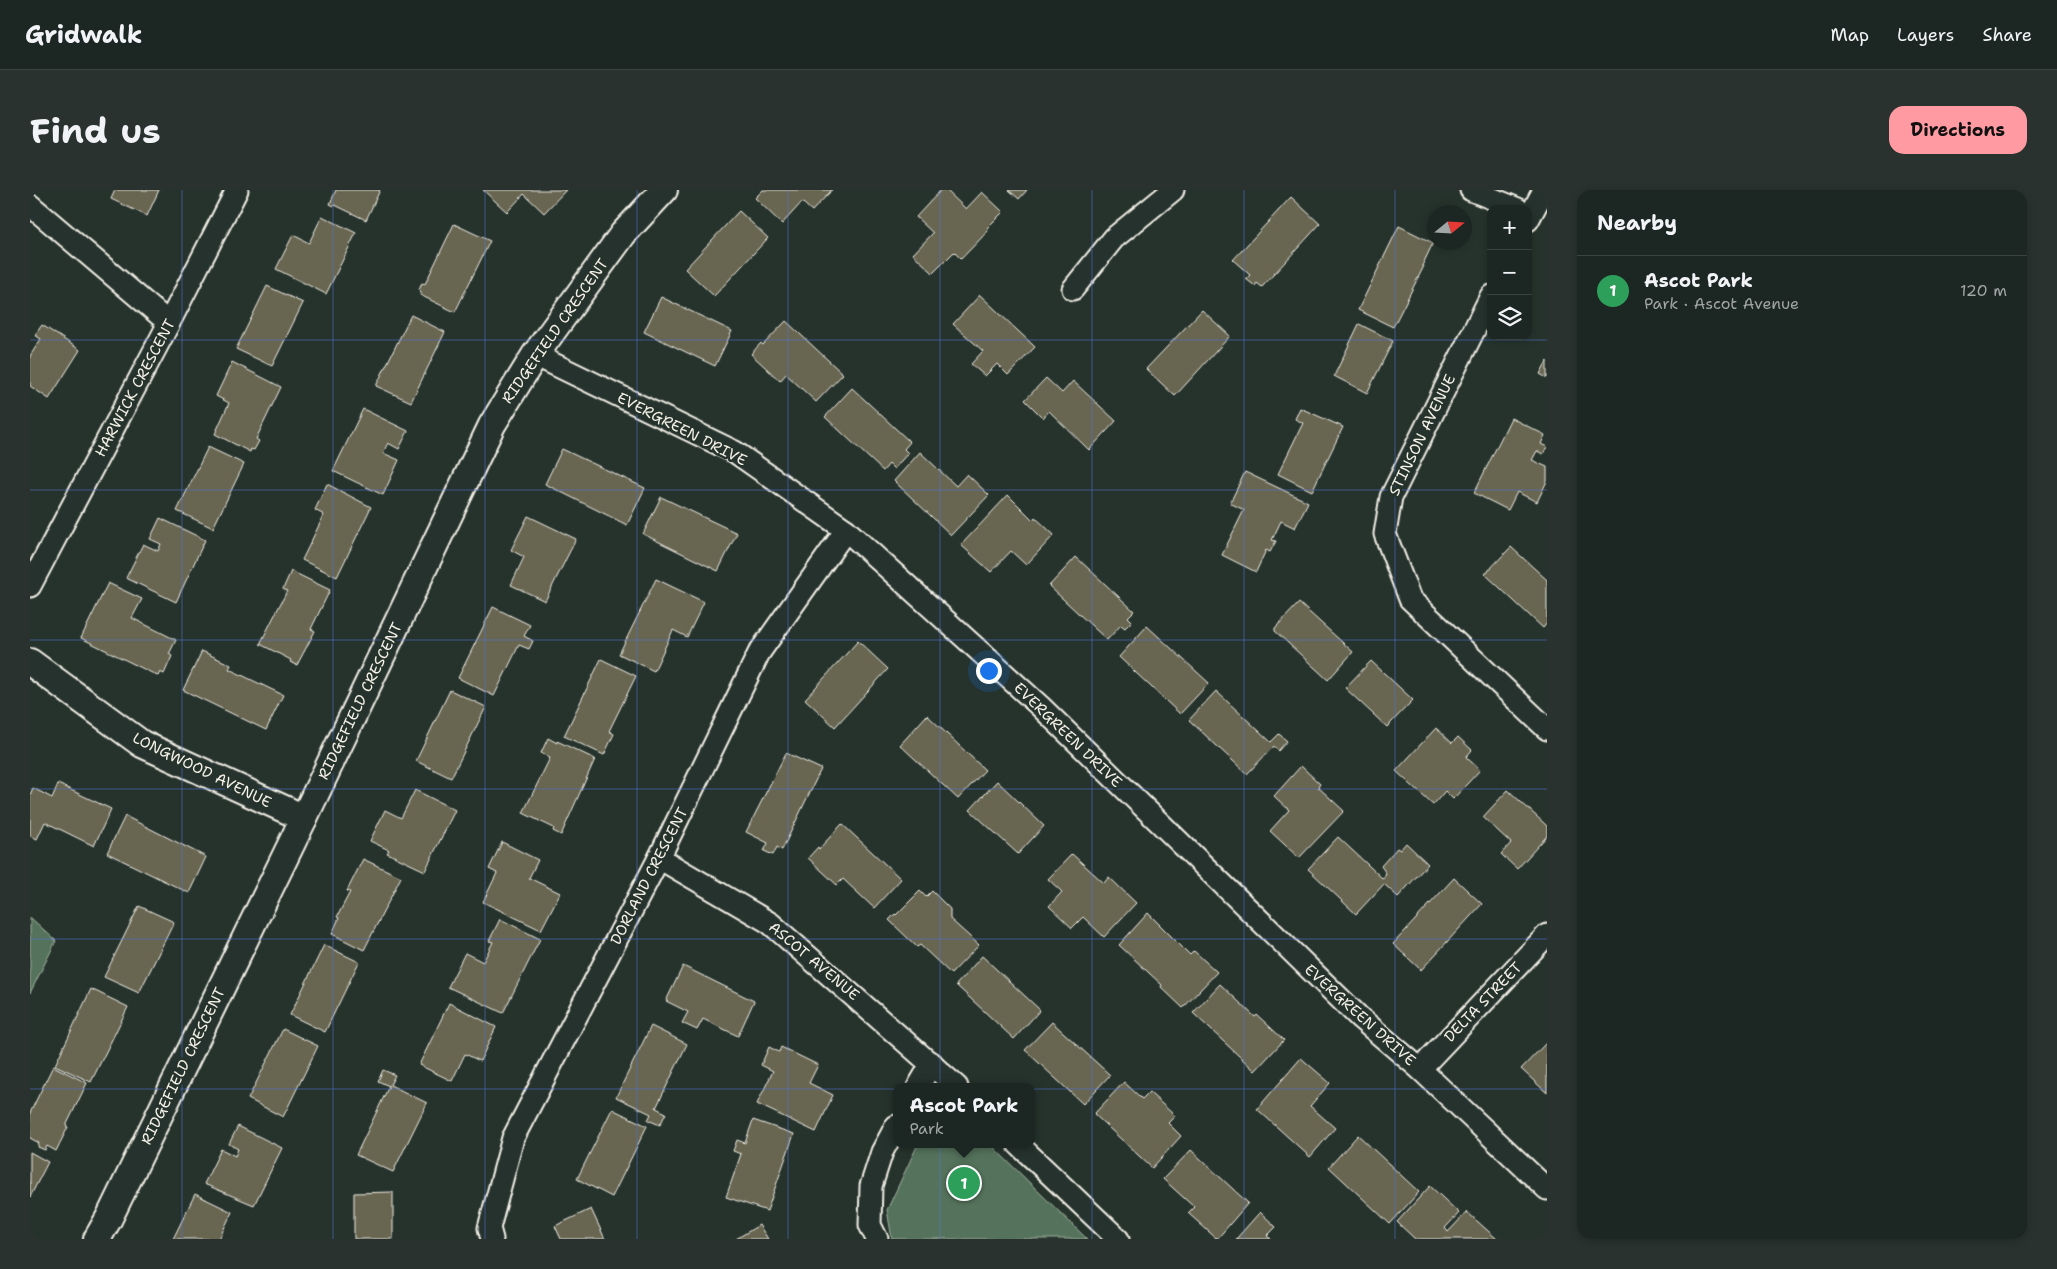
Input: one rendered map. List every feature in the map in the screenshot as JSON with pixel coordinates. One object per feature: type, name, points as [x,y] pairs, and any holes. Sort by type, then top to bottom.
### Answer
[{"type":"street","name":"HARWICK CRESCENT","points":[[30,586],[237,190]]},
{"type":"street","name":"RIDGEFIELD CRESCENT","points":[[96,1239],[109,1218],[304,818],[492,425],[535,355],[623,234],[664,190]]},
{"type":"street","points":[[1073,289],[1114,238],[1173,190]]},
{"type":"street","points":[[1471,190],[1505,205]]},
{"type":"street","points":[[1532,206],[1544,190]]},
{"type":"street","points":[[30,205],[169,323]]},
{"type":"street","name":"STINSON AVENUE","points":[[1487,304],[1391,497],[1385,534],[1410,600],[1547,729]]},
{"type":"street","name":"EVERGREEN DRIVE","points":[[535,355],[735,452],[846,530],[1041,707],[1360,1018],[1420,1069],[1547,1188]]},
{"type":"street","name":"DORLAND CRESCENT","points":[[492,1239],[489,1228],[513,1138],[659,858],[759,653],[846,530]]},
{"type":"street","name":"LONGWOOD AVENUE","points":[[30,662],[142,744],[304,818]]},
{"type":"street","name":"ASCOT AVENUE","points":[[659,858],[770,922],[953,1083]]},
{"type":"street","name":"DELTA STREET","points":[[1420,1069],[1547,936]]},
{"type":"street","points":[[920,1083],[932,1063]]},
{"type":"street","points":[[877,1239],[870,1225],[871,1186],[882,1152],[893,1132]]},
{"type":"street","points":[[1022,1148],[1118,1239]]},
{"type":"green space","points":[[30,917],[56,941],[30,993]]},
{"type":"green space","points":[[916,1148],[994,1148],[1087,1239],[892,1239],[887,1210]]},
{"type":"building","points":[[115,190],[159,190],[147,216],[111,199]]},
{"type":"building","points":[[336,190],[380,190],[366,220],[330,204]]},
{"type":"building","points":[[483,190],[566,190],[544,213],[524,194],[507,212]]},
{"type":"building","points":[[763,190],[832,190],[812,211],[802,202],[782,224],[755,198]]},
{"type":"building","points":[[941,190],[946,190],[966,209],[982,192],[1003,212],[987,228],[989,230],[961,259],[954,252],[933,273],[913,254],[933,233],[916,217]]},
{"type":"building","points":[[1009,190],[1027,190],[1019,199]]},
{"type":"building","points":[[1291,197],[1320,224],[1262,287],[1257,283],[1255,286],[1246,279],[1250,275],[1233,260]]},
{"type":"building","points":[[739,211],[768,238],[714,296],[685,269]]},
{"type":"building","points":[[322,216],[356,233],[326,294],[276,269],[293,235],[309,243]]},
{"type":"building","points":[[454,224],[490,241],[455,312],[420,295],[421,291],[419,290],[422,283],[425,284]]},
{"type":"building","points":[[1399,226],[1427,240],[1427,250],[1430,250],[1422,266],[1424,266],[1393,327],[1358,310]]},
{"type":"building","points":[[267,286],[303,303],[272,366],[236,349]]},
{"type":"building","points":[[980,295],[1035,347],[1008,375],[997,364],[985,376],[971,364],[983,351],[953,324]]},
{"type":"building","points":[[661,297],[732,331],[715,366],[644,332]]},
{"type":"building","points":[[1202,310],[1230,336],[1175,396],[1146,369]]},
{"type":"building","points":[[411,315],[445,332],[411,402],[376,386]]},
{"type":"building","points":[[786,321],[843,374],[816,402],[786,374],[780,381],[751,354],[761,343],[763,345]]},
{"type":"building","points":[[1359,324],[1393,341],[1367,393],[1334,376]]},
{"type":"building","points":[[42,325],[80,350],[49,399],[30,386],[30,356],[41,339],[35,335]]},
{"type":"building","points":[[1547,361],[1547,378],[1540,374]]},
{"type":"building","points":[[232,362],[281,387],[256,439],[259,441],[254,450],[251,449],[250,452],[215,434],[229,403],[216,396]]},
{"type":"building","points":[[1046,378],[1062,393],[1073,381],[1116,421],[1089,450],[1049,411],[1043,418],[1025,400]]},
{"type":"building","points":[[852,388],[910,442],[904,449],[908,453],[894,469],[889,464],[883,471],[825,417]]},
{"type":"building","points":[[1300,408],[1343,427],[1312,491],[1278,474],[1303,423],[1295,419]]},
{"type":"building","points":[[363,409],[408,431],[399,449],[388,443],[383,453],[399,460],[383,495],[333,471]]},
{"type":"building","points":[[1511,418],[1545,435],[1541,444],[1547,447],[1543,454],[1537,451],[1532,460],[1547,467],[1547,481],[1537,502],[1517,492],[1508,510],[1474,493]]},
{"type":"building","points":[[208,447],[244,464],[213,528],[177,511]]},
{"type":"building","points":[[562,449],[645,488],[627,525],[545,484]]},
{"type":"building","points":[[920,452],[956,486],[967,474],[989,495],[951,535],[894,481]]},
{"type":"building","points":[[1245,472],[1308,502],[1295,528],[1281,521],[1272,540],[1276,541],[1270,552],[1266,550],[1256,572],[1222,555],[1244,510],[1230,503]]},
{"type":"building","points":[[327,484],[371,507],[337,577],[302,560],[324,515],[315,510]]},
{"type":"building","points":[[1008,495],[1033,520],[1035,517],[1054,535],[1026,565],[1011,551],[991,572],[961,545]]},
{"type":"building","points":[[661,497],[737,533],[718,571],[643,534]]},
{"type":"building","points":[[528,516],[576,539],[545,601],[511,585],[524,557],[511,550]]},
{"type":"building","points":[[160,518],[205,540],[176,602],[126,578],[143,544],[158,551],[161,544],[150,539]]},
{"type":"building","points":[[1511,547],[1547,580],[1547,623],[1543,628],[1485,574]]},
{"type":"building","points":[[1076,557],[1134,611],[1128,617],[1132,621],[1125,628],[1121,625],[1107,640],[1049,586]]},
{"type":"building","points":[[291,571],[330,590],[311,629],[315,631],[297,665],[260,644],[287,591],[283,589]]},
{"type":"building","points":[[656,579],[704,602],[687,637],[673,630],[654,671],[619,654]]},
{"type":"building","points":[[108,583],[142,599],[132,618],[176,640],[169,654],[172,656],[164,674],[160,672],[158,676],[81,638]]},
{"type":"building","points":[[1299,603],[1353,652],[1328,680],[1275,631],[1275,628]]},
{"type":"building","points":[[493,607],[530,625],[524,636],[533,641],[529,649],[519,645],[494,696],[458,678]]},
{"type":"building","points":[[1147,626],[1209,683],[1180,714],[1119,657]]},
{"type":"building","points":[[858,641],[888,669],[835,727],[805,699]]},
{"type":"building","points":[[202,651],[231,665],[229,669],[283,695],[266,730],[183,690]]},
{"type":"building","points":[[601,659],[636,676],[609,731],[614,734],[604,755],[564,736]]},
{"type":"building","points":[[1371,661],[1413,700],[1387,727],[1345,688]]},
{"type":"building","points":[[450,690],[486,707],[451,778],[416,761]]},
{"type":"building","points":[[1216,691],[1271,742],[1279,734],[1287,741],[1278,751],[1274,746],[1247,774],[1189,720]]},
{"type":"building","points":[[927,715],[985,770],[958,799],[900,745]]},
{"type":"building","points":[[1436,728],[1452,743],[1458,737],[1472,750],[1466,757],[1480,770],[1453,799],[1445,791],[1433,805],[1396,771]]},
{"type":"building","points":[[548,738],[595,759],[561,835],[553,831],[554,828],[523,813],[550,758],[541,753]]},
{"type":"building","points":[[786,753],[821,769],[782,850],[777,847],[773,855],[764,851],[768,843],[746,832]]},
{"type":"building","points":[[1301,766],[1320,784],[1318,787],[1344,811],[1299,858],[1270,831],[1289,810],[1274,796]]},
{"type":"building","points":[[997,781],[1044,826],[1018,854],[970,810]]},
{"type":"building","points":[[58,784],[111,809],[94,846],[45,822],[37,839],[30,836],[30,795],[33,788],[52,798]]},
{"type":"building","points":[[415,790],[455,810],[425,871],[387,853],[389,850],[370,841],[385,810],[401,818]]},
{"type":"building","points":[[1508,790],[1547,826],[1547,836],[1517,869],[1501,854],[1511,843],[1483,817]]},
{"type":"building","points":[[125,816],[206,857],[189,893],[107,853]]},
{"type":"building","points":[[842,824],[901,879],[874,908],[843,879],[837,885],[808,858]]},
{"type":"building","points":[[1338,837],[1383,879],[1386,873],[1381,866],[1397,848],[1400,850],[1406,843],[1428,864],[1398,897],[1384,884],[1356,914],[1308,869]]},
{"type":"building","points":[[502,842],[538,860],[529,878],[560,893],[541,930],[483,902],[497,873],[489,869]]},
{"type":"building","points":[[1072,854],[1104,883],[1109,877],[1136,903],[1104,937],[1083,917],[1072,928],[1049,906],[1062,892],[1048,879]]},
{"type":"building","points":[[363,859],[401,877],[364,950],[332,934],[339,918],[337,917],[350,892],[347,891]]},
{"type":"building","points":[[1454,878],[1482,904],[1421,970],[1393,944]]},
{"type":"building","points":[[920,891],[926,897],[932,891],[950,909],[950,919],[979,945],[951,974],[920,945],[917,947],[889,920]]},
{"type":"building","points":[[139,906],[174,922],[139,993],[104,977]]},
{"type":"building","points":[[1148,913],[1190,955],[1194,951],[1217,972],[1183,1008],[1161,987],[1162,985],[1119,945]]},
{"type":"building","points":[[500,919],[540,939],[503,1013],[448,987],[465,953],[483,962],[493,942],[489,941]]},
{"type":"building","points":[[324,945],[359,962],[325,1032],[290,1015]]},
{"type":"building","points":[[982,956],[1040,1010],[1014,1039],[956,985]]},
{"type":"building","points":[[683,966],[754,1001],[738,1036],[703,1019],[697,1030],[682,1023],[688,1012],[666,1001]]},
{"type":"building","points":[[1220,984],[1255,1017],[1257,1015],[1284,1040],[1255,1071],[1193,1013]]},
{"type":"building","points":[[91,989],[128,1007],[91,1082],[55,1065]]},
{"type":"building","points":[[449,1003],[496,1027],[480,1061],[465,1054],[452,1081],[419,1065]]},
{"type":"building","points":[[1052,1022],[1110,1075],[1083,1104],[1025,1050]]},
{"type":"building","points":[[651,1026],[687,1044],[656,1108],[666,1113],[660,1125],[648,1120],[651,1114],[616,1097]]},
{"type":"building","points":[[283,1029],[318,1046],[283,1117],[248,1099]]},
{"type":"building","points":[[1547,1042],[1547,1093],[1521,1069]]},
{"type":"building","points":[[769,1047],[779,1052],[781,1047],[818,1065],[809,1083],[833,1095],[816,1132],[757,1104],[773,1071],[761,1065]]},
{"type":"building","points":[[1301,1058],[1330,1083],[1310,1106],[1335,1128],[1310,1157],[1257,1109]]},
{"type":"building","points":[[53,1066],[87,1083],[56,1151],[47,1146],[45,1150],[38,1147],[39,1143],[30,1138],[30,1113]]},
{"type":"building","points":[[383,1070],[395,1075],[390,1085],[427,1103],[393,1172],[356,1155],[389,1086],[378,1081]]},
{"type":"building","points":[[1124,1082],[1142,1099],[1149,1092],[1175,1116],[1168,1123],[1181,1136],[1152,1168],[1094,1114]]},
{"type":"building","points":[[612,1109],[647,1126],[612,1197],[577,1179]]},
{"type":"building","points":[[753,1120],[794,1134],[767,1211],[726,1197],[741,1154],[733,1151],[737,1140],[745,1143]]},
{"type":"building","points":[[238,1126],[282,1148],[254,1205],[204,1184],[221,1149],[235,1156],[238,1149],[229,1144]]},
{"type":"building","points":[[1358,1135],[1419,1192],[1390,1224],[1329,1167]]},
{"type":"building","points":[[1191,1150],[1248,1203],[1217,1239],[1188,1213],[1194,1207],[1163,1179]]},
{"type":"building","points":[[30,1152],[48,1162],[30,1197]]},
{"type":"building","points":[[1430,1186],[1459,1213],[1445,1228],[1448,1232],[1467,1212],[1497,1239],[1415,1239],[1397,1222]]},
{"type":"building","points":[[393,1192],[393,1239],[354,1239],[354,1193]]},
{"type":"building","points":[[195,1194],[232,1212],[219,1239],[173,1239]]},
{"type":"building","points":[[591,1209],[605,1239],[561,1239],[555,1226]]},
{"type":"building","points":[[1260,1212],[1276,1227],[1267,1236],[1271,1239],[1236,1239]]},
{"type":"building","points":[[759,1225],[768,1239],[736,1239]]},
{"type":"place","name":"Ascot Park","points":[[964,1183]]}]
